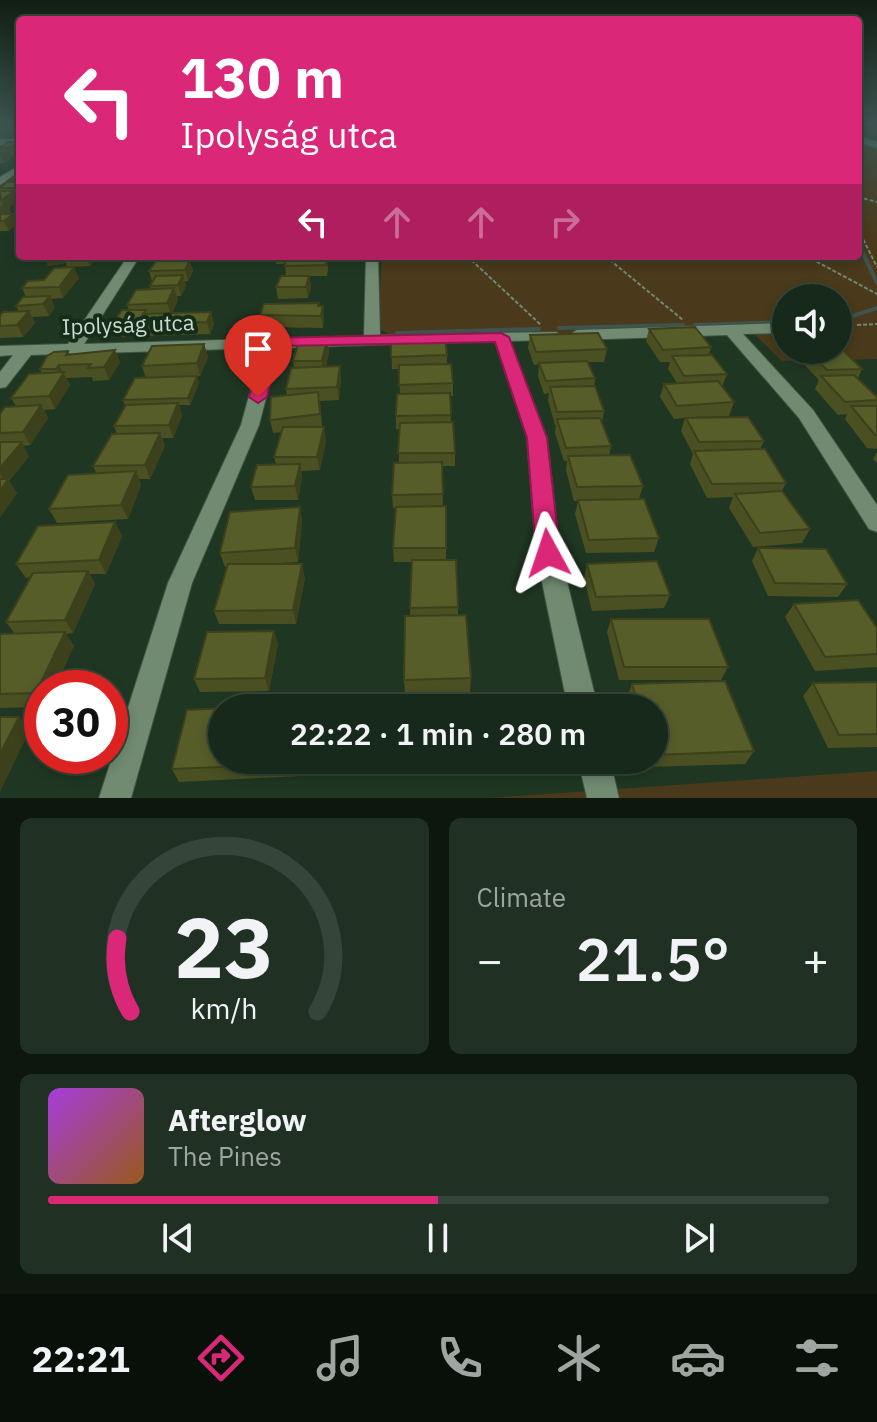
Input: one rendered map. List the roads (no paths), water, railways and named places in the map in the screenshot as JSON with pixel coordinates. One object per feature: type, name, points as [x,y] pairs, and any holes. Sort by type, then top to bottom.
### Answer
[{"type":"street","points":[[74,347],[131,260]]},
{"type":"street","points":[[372,260],[372,339]]},
{"type":"street","name":"Ipolyság utca","points":[[0,351],[772,329]]},
{"type":"street","points":[[731,330],[806,414],[877,523]]},
{"type":"street","points":[[501,337],[537,438],[548,553],[580,694]]},
{"type":"street","points":[[115,798],[180,583],[250,425],[272,342]]},
{"type":"street","points":[[0,383],[26,350]]},
{"type":"street","points":[[597,774],[603,798]]},
{"type":"waterway","points":[[862,250],[864,255]]},
{"type":"waterway","points":[[863,253],[877,283]]},
{"type":"waterway","points":[[852,316],[877,308]]},
{"type":"waterway","points":[[695,325],[772,322]]},
{"type":"waterway","points":[[559,328],[683,325]]},
{"type":"waterway","points":[[397,333],[539,329]]}]
